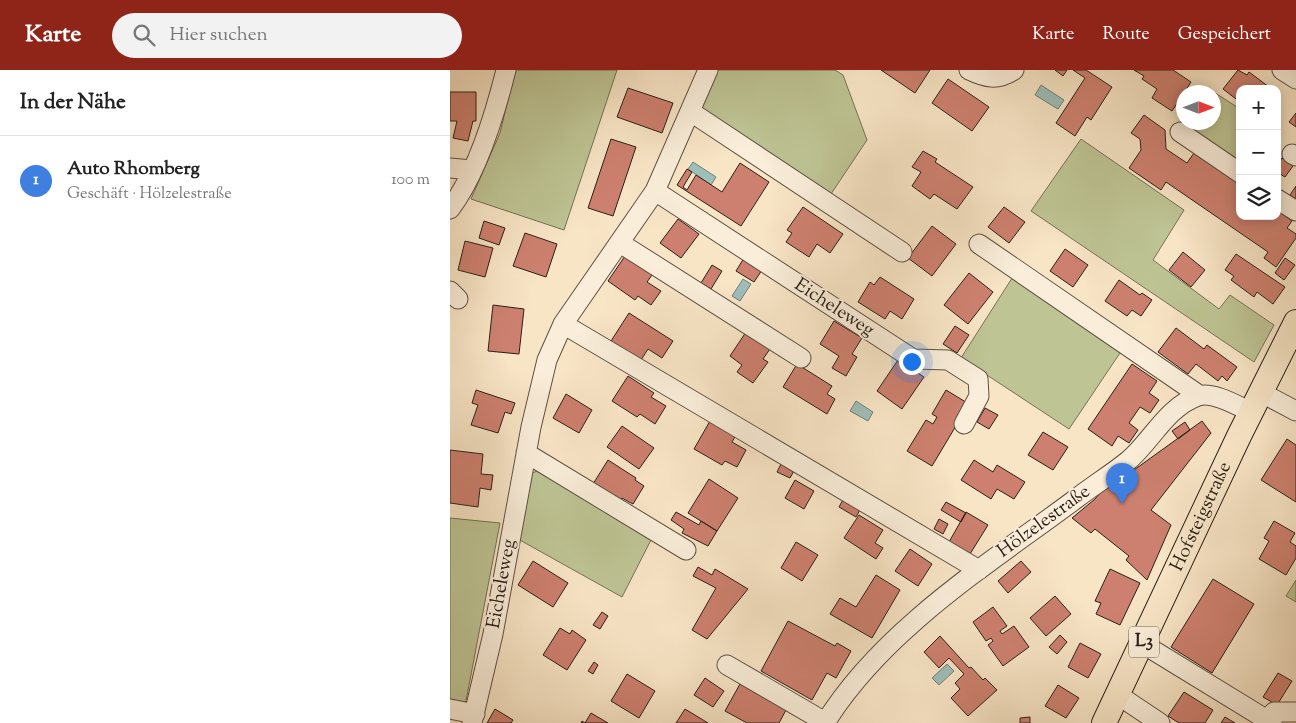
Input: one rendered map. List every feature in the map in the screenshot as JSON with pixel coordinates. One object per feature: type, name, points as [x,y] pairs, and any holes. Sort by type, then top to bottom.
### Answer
[{"type":"main road","name":"Hofsteigstraße","points":[[1104,723],[1256,402],[1296,322]]},
{"type":"street","points":[[450,208],[458,198],[497,107],[506,70]]},
{"type":"street","name":"Eicheleweg","points":[[450,709],[474,719],[494,634],[526,453],[548,360],[563,324],[655,191],[708,70]]},
{"type":"street","points":[[969,70],[984,76],[1003,77],[1014,70]]},
{"type":"street","points":[[1282,70],[1296,79]]},
{"type":"street","points":[[691,112],[902,252]]},
{"type":"street","points":[[1180,132],[1236,170]]},
{"type":"street","points":[[450,168],[471,170]]},
{"type":"street","name":"Eicheleweg","points":[[655,191],[913,359],[948,360],[978,379],[979,396],[964,424]]},
{"type":"street","points":[[1281,201],[1296,211]]},
{"type":"street","points":[[620,244],[801,358]]},
{"type":"street","points":[[979,244],[1199,395],[1256,402],[1296,410]]},
{"type":"street","name":"Hölzelestraße","points":[[563,324],[795,463],[979,570]]},
{"type":"street","name":"Hölzelestraße","points":[[825,722],[839,700],[882,651],[979,570],[1130,459],[1176,408],[1199,395]]},
{"type":"street","points":[[526,453],[686,550]]},
{"type":"street","points":[[1143,644],[1270,722],[1274,712],[1296,712]]},
{"type":"street","points":[[727,665],[825,722]]},
{"type":"street","points":[[1118,695],[1160,723]]},
{"type":"green space","points":[[515,70],[617,70],[564,230],[471,199],[500,133]]},
{"type":"green space","points":[[716,70],[835,70],[843,75],[867,140],[829,197],[698,114]]},
{"type":"green space","points":[[1221,97],[1236,106],[1236,159],[1193,130],[1221,130]]},
{"type":"green space","points":[[1081,139],[1184,210],[1153,260],[1219,309],[1230,295],[1274,325],[1254,362],[1031,211]]},
{"type":"green space","points":[[1014,275],[1122,350],[1069,429],[961,358]]},
{"type":"green space","points":[[537,471],[652,538],[622,597],[518,539],[530,474]]},
{"type":"green space","points":[[450,518],[500,523],[465,706],[450,702]]},
{"type":"green space","points":[[1296,580],[1296,602],[1286,596]]},
{"type":"water","points":[[1041,85],[1064,100],[1058,109],[1035,95]]},
{"type":"water","points":[[693,162],[716,177],[711,185],[688,169]]},
{"type":"water","points":[[743,279],[751,284],[740,301],[732,296]]},
{"type":"water","points":[[856,401],[873,412],[868,421],[850,411]]},
{"type":"water","points":[[947,664],[954,671],[939,685],[932,678]]},
{"type":"building","points":[[881,70],[930,70],[915,93]]},
{"type":"building","points":[[1055,70],[1067,70],[1063,76]]},
{"type":"building","points":[[1073,70],[1086,70],[1112,87],[1091,120],[1087,117],[1075,136],[1056,123],[1085,78]]},
{"type":"building","points":[[1134,70],[1173,70],[1191,82],[1189,85],[1176,85],[1176,105],[1172,111],[1152,98],[1157,89],[1142,79],[1144,76]]},
{"type":"building","points":[[1238,70],[1247,75],[1249,72],[1266,85],[1236,85],[1236,99],[1223,89]]},
{"type":"building","points":[[948,79],[989,107],[972,131],[932,103]]},
{"type":"building","points":[[628,88],[673,103],[662,133],[617,117]]},
{"type":"building","points":[[450,92],[476,92],[476,121],[473,121],[468,141],[453,138],[457,121],[450,121]]},
{"type":"building","points":[[1296,113],[1296,127],[1289,122]]},
{"type":"building","points":[[1144,115],[1165,130],[1166,149],[1187,163],[1194,153],[1236,181],[1236,220],[1281,220],[1281,213],[1292,221],[1287,228],[1296,234],[1296,238],[1276,267],[1264,258],[1268,252],[1166,182],[1161,190],[1129,168],[1141,150],[1140,139],[1131,133]]},
{"type":"building","points":[[611,139],[636,147],[613,216],[588,208]]},
{"type":"building","points":[[923,151],[937,159],[935,162],[973,187],[957,209],[934,194],[930,199],[912,186],[921,172],[912,167]]},
{"type":"building","points":[[1282,158],[1293,166],[1285,177],[1281,174]]},
{"type":"building","points":[[740,163],[769,182],[741,226],[677,185],[687,169],[692,172],[683,187],[687,190],[696,175],[722,192]]},
{"type":"building","points":[[1296,186],[1296,199],[1290,195]]},
{"type":"building","points":[[803,207],[843,234],[830,253],[817,244],[809,257],[786,242],[792,233],[787,230]]},
{"type":"building","points":[[1004,207],[1025,222],[1009,243],[988,227]]},
{"type":"building","points":[[678,219],[699,234],[681,258],[660,243]]},
{"type":"building","points":[[484,221],[505,228],[499,245],[479,238]]},
{"type":"building","points":[[932,226],[956,244],[932,276],[908,258]]},
{"type":"building","points":[[525,233],[557,244],[546,277],[513,266]]},
{"type":"building","points":[[465,241],[493,248],[485,277],[458,270]]},
{"type":"building","points":[[1065,249],[1088,265],[1073,287],[1050,271]]},
{"type":"building","points":[[1183,252],[1205,270],[1191,287],[1169,270]]},
{"type":"building","points":[[1236,254],[1285,287],[1273,304],[1257,292],[1254,297],[1231,280],[1234,276],[1225,270]]},
{"type":"building","points":[[625,256],[652,275],[647,282],[661,291],[651,305],[638,296],[635,300],[608,281]]},
{"type":"building","points":[[744,258],[762,270],[754,282],[736,271]]},
{"type":"building","points":[[1285,258],[1295,265],[1284,280],[1275,273]]},
{"type":"building","points":[[712,265],[722,271],[711,289],[701,283]]},
{"type":"building","points":[[969,273],[993,292],[968,324],[944,305]]},
{"type":"building","points":[[880,277],[914,299],[902,319],[890,311],[885,319],[858,302],[870,282],[874,285]]},
{"type":"building","points":[[1119,280],[1140,295],[1142,293],[1152,300],[1141,316],[1132,310],[1127,316],[1105,301]]},
{"type":"building","points":[[493,305],[524,309],[519,354],[488,351]]},
{"type":"building","points":[[629,313],[673,341],[662,358],[648,349],[641,360],[611,341]]},
{"type":"building","points":[[834,321],[862,338],[852,354],[857,357],[846,376],[832,368],[839,356],[820,344]]},
{"type":"building","points":[[955,326],[969,335],[957,353],[943,344]]},
{"type":"building","points":[[1176,328],[1204,349],[1207,345],[1237,367],[1227,381],[1222,376],[1218,381],[1196,364],[1188,374],[1158,352]]},
{"type":"building","points":[[746,332],[770,349],[763,359],[768,362],[753,383],[737,372],[742,365],[730,356]]},
{"type":"building","points":[[898,360],[924,377],[902,409],[877,391]]},
{"type":"building","points":[[797,364],[832,386],[827,394],[835,399],[827,414],[783,387]]},
{"type":"building","points":[[1132,364],[1157,381],[1149,393],[1159,400],[1150,413],[1140,407],[1129,423],[1138,430],[1129,443],[1118,436],[1112,446],[1088,429]]},
{"type":"building","points":[[628,376],[654,393],[651,397],[666,406],[655,424],[640,414],[637,417],[612,401]]},
{"type":"building","points":[[476,390],[515,403],[511,414],[505,412],[498,433],[471,425],[478,405],[472,403]]},
{"type":"building","points":[[946,390],[969,404],[932,466],[907,451],[926,420],[933,424],[937,417],[932,414]]},
{"type":"building","points":[[566,394],[592,410],[579,433],[553,418]]},
{"type":"building","points":[[985,408],[998,415],[989,429],[977,422]]},
{"type":"building","points":[[710,421],[736,435],[732,442],[746,450],[737,467],[725,461],[722,465],[694,449]]},
{"type":"building","points":[[1202,421],[1211,433],[1151,510],[1171,525],[1147,580],[1126,560],[1129,556],[1095,529],[1091,533],[1072,518],[1095,499],[1106,486],[1109,488]]},
{"type":"building","points":[[1185,422],[1190,430],[1178,439],[1172,431]]},
{"type":"building","points":[[622,426],[654,448],[639,469],[607,447]]},
{"type":"building","points":[[1043,432],[1068,447],[1053,470],[1028,455]]},
{"type":"building","points":[[1287,439],[1296,445],[1296,502],[1261,480]]},
{"type":"building","points":[[450,450],[483,454],[481,474],[493,475],[491,490],[480,488],[478,507],[450,503]]},
{"type":"building","points":[[608,460],[636,478],[635,480],[644,486],[633,504],[622,498],[620,501],[593,484]]},
{"type":"building","points":[[974,460],[993,472],[997,465],[1025,482],[1014,499],[997,489],[991,499],[961,480]]},
{"type":"building","points":[[782,462],[795,469],[790,478],[777,472]]},
{"type":"building","points":[[709,479],[738,498],[717,531],[688,513]]},
{"type":"building","points":[[795,480],[814,491],[804,509],[785,498]]},
{"type":"building","points":[[845,496],[862,506],[856,517],[839,507]]},
{"type":"building","points":[[946,502],[966,513],[961,522],[941,510]]},
{"type":"building","points":[[676,512],[699,525],[701,521],[717,531],[708,546],[682,533],[684,529],[671,520]]},
{"type":"building","points":[[966,512],[988,525],[970,554],[949,542]]},
{"type":"building","points":[[859,515],[883,530],[875,543],[883,548],[876,559],[844,538]]},
{"type":"building","points":[[939,519],[948,524],[943,534],[934,529]]},
{"type":"building","points":[[1274,521],[1295,533],[1290,542],[1296,546],[1296,558],[1286,575],[1259,559],[1269,541],[1264,538]]},
{"type":"building","points":[[796,542],[818,555],[802,581],[781,568]]},
{"type":"building","points":[[910,549],[932,564],[918,586],[895,571]]},
{"type":"building","points":[[533,561],[568,583],[553,607],[518,585]]},
{"type":"building","points":[[1021,561],[1031,572],[1008,593],[998,581]]},
{"type":"building","points":[[698,567],[712,575],[715,569],[748,589],[707,639],[692,630],[716,588],[693,576]]},
{"type":"building","points":[[1110,569],[1140,583],[1120,625],[1096,614],[1101,603],[1095,601]]},
{"type":"building","points":[[876,575],[900,590],[872,638],[830,614],[840,598],[856,607]]},
{"type":"building","points":[[1213,579],[1254,604],[1212,673],[1171,647]]},
{"type":"building","points":[[1055,596],[1071,614],[1046,636],[1030,618]]},
{"type":"building","points":[[993,607],[1007,626],[1000,631],[1002,634],[1014,626],[1029,647],[1003,666],[988,645],[993,641],[991,638],[986,641],[973,622]]},
{"type":"building","points":[[602,612],[608,616],[600,629],[593,625]]},
{"type":"building","points":[[788,621],[835,646],[837,643],[851,651],[836,678],[827,673],[812,700],[761,671]]},
{"type":"building","points":[[560,628],[570,634],[572,630],[586,640],[567,670],[543,655]]},
{"type":"building","points":[[1060,635],[1067,642],[1057,654],[1049,647]]},
{"type":"building","points":[[940,636],[969,668],[971,667],[983,680],[985,678],[997,690],[968,716],[951,698],[960,689],[955,683],[964,674],[949,658],[939,668],[924,652]]},
{"type":"building","points":[[1080,643],[1101,654],[1088,678],[1068,667]]},
{"type":"building","points":[[594,662],[598,665],[593,674],[588,671]]},
{"type":"building","points":[[1278,673],[1292,681],[1277,705],[1263,697]]},
{"type":"building","points":[[627,674],[655,691],[639,718],[611,701]]},
{"type":"building","points":[[705,678],[724,691],[713,707],[694,695]]},
{"type":"building","points":[[740,684],[786,710],[779,723],[747,723],[725,711]]},
{"type":"building","points":[[1058,685],[1079,698],[1066,718],[1045,706]]},
{"type":"building","points":[[1184,692],[1213,710],[1205,723],[1179,723],[1168,716]]},
{"type":"building","points":[[495,709],[513,720],[511,723],[487,723]]},
{"type":"building","points":[[685,709],[708,723],[676,723]]},
{"type":"building","points":[[591,713],[608,723],[585,723]]},
{"type":"building","points":[[1030,717],[1030,723],[1020,723],[1020,718]]},
{"type":"building","points":[[1225,717],[1235,723],[1221,723]]},
{"type":"place","name":"Auto Rhomberg","points":[[1122,504]]}]
